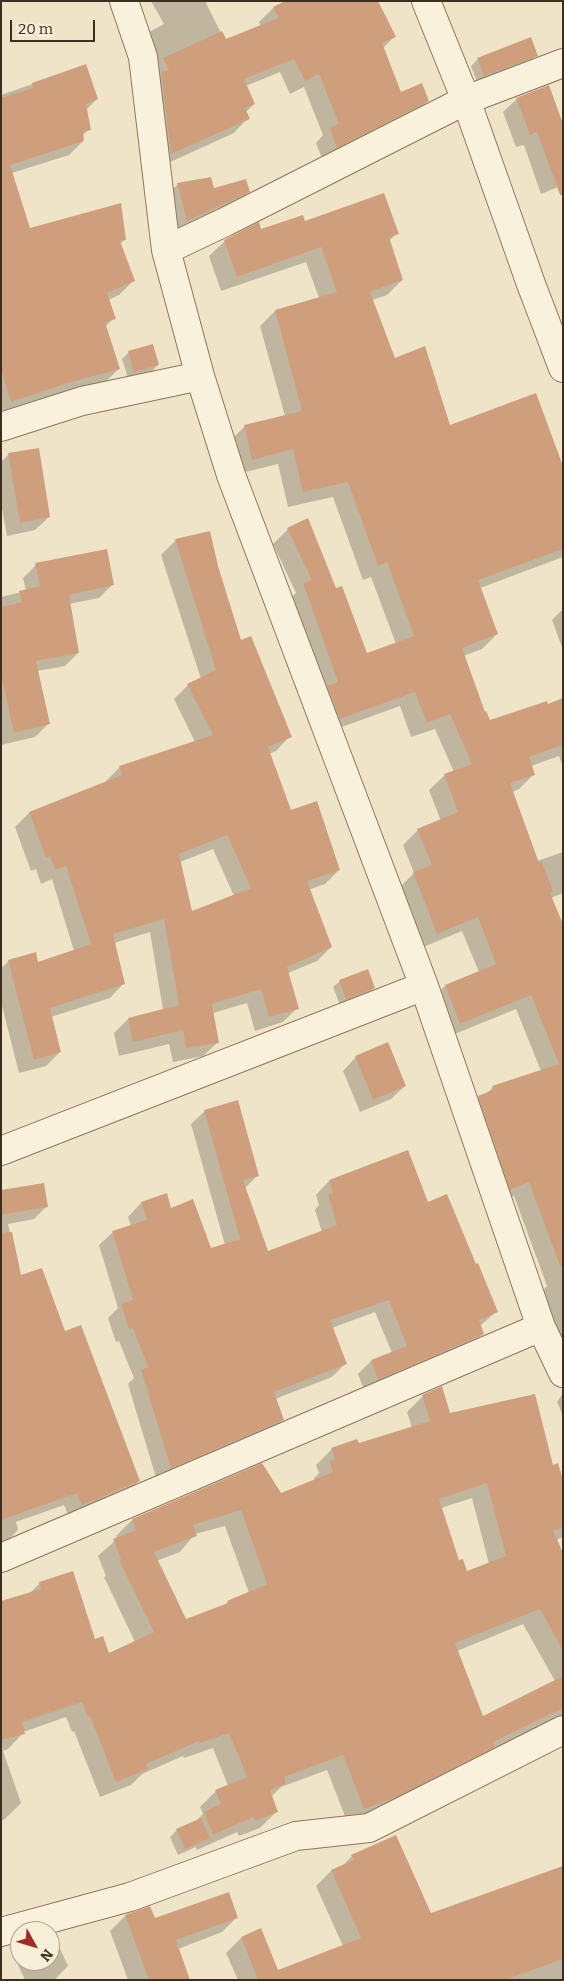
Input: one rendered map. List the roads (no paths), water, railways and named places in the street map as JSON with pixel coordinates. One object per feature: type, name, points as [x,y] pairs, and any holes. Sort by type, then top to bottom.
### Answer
[{"type":"street","points":[[124,1],[143,57],[166,250],[200,376],[241,501],[424,986],[542,1327],[563,1373]]},
{"type":"street","points":[[426,1],[466,100],[531,284],[563,368]]},
{"type":"street","points":[[166,250],[466,100],[563,63]]},
{"type":"street","points":[[1,428],[82,401],[200,376]]},
{"type":"street","points":[[1,1151],[424,986]]},
{"type":"street","points":[[1,1558],[542,1327]]},
{"type":"street","points":[[1,1932],[130,1897],[296,1836],[369,1828],[563,1730]]}]
